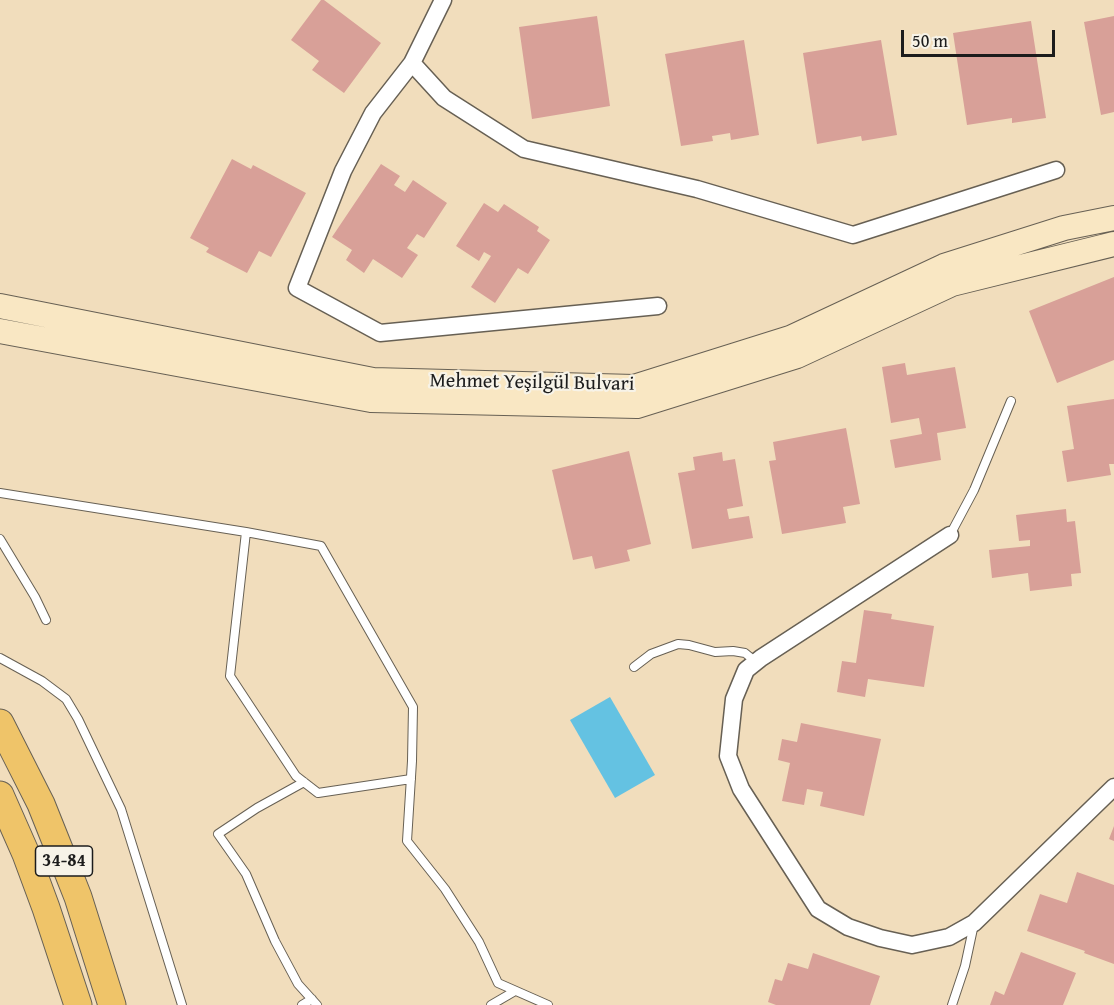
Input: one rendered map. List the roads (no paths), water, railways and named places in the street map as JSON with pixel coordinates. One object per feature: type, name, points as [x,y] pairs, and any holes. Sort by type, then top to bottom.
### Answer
[{"type":"main road","name":"Mehmet Yeşilgül Bulvari","points":[[0,306],[373,380],[634,387],[790,338],[944,266],[1064,228],[1114,218]]},
{"type":"main road","name":"Mehmet Yeşilgül Bulvari","points":[[0,331],[371,399],[637,406],[796,356],[952,284],[1114,244]]},
{"type":"main road","name":"34-84","points":[[0,723],[41,804],[59,849],[81,908],[112,1005]]},
{"type":"main road","name":"34-84","points":[[0,795],[26,854],[62,953],[78,1005]]},
{"type":"main road","points":[[0,836],[26,854]]},
{"type":"street","points":[[443,0],[412,63],[373,113],[343,171],[297,288],[380,333],[658,306]]},
{"type":"street","points":[[412,63],[444,98],[524,149],[697,189],[853,235],[1056,170]]},
{"type":"street","points":[[950,535],[756,662],[746,670],[734,699],[728,756],[741,789],[818,909],[848,927],[880,938],[912,945],[949,937],[974,923],[1114,787]]},
{"type":"lane","points":[[950,535],[974,490],[1011,401]]},
{"type":"lane","points":[[0,493],[321,546],[413,707],[407,841],[446,889],[479,942],[498,983],[548,1005]]},
{"type":"lane","points":[[246,532],[231,676],[296,776],[318,793],[411,779]]},
{"type":"lane","points":[[0,539],[46,620]]},
{"type":"lane","points":[[634,667],[651,654],[678,644],[715,652],[745,653],[756,662]]},
{"type":"lane","points":[[0,658],[42,681],[66,699],[78,719],[121,809],[182,1005]]},
{"type":"lane","points":[[302,1005],[314,1002],[298,984],[275,941],[246,874],[218,834],[257,808],[304,782]]},
{"type":"lane","points":[[952,1005],[965,966],[974,923]]},
{"type":"lane","points":[[491,1005],[515,991]]},
{"type":"water","points":[[610,697],[655,775],[615,798],[570,720]]}]
